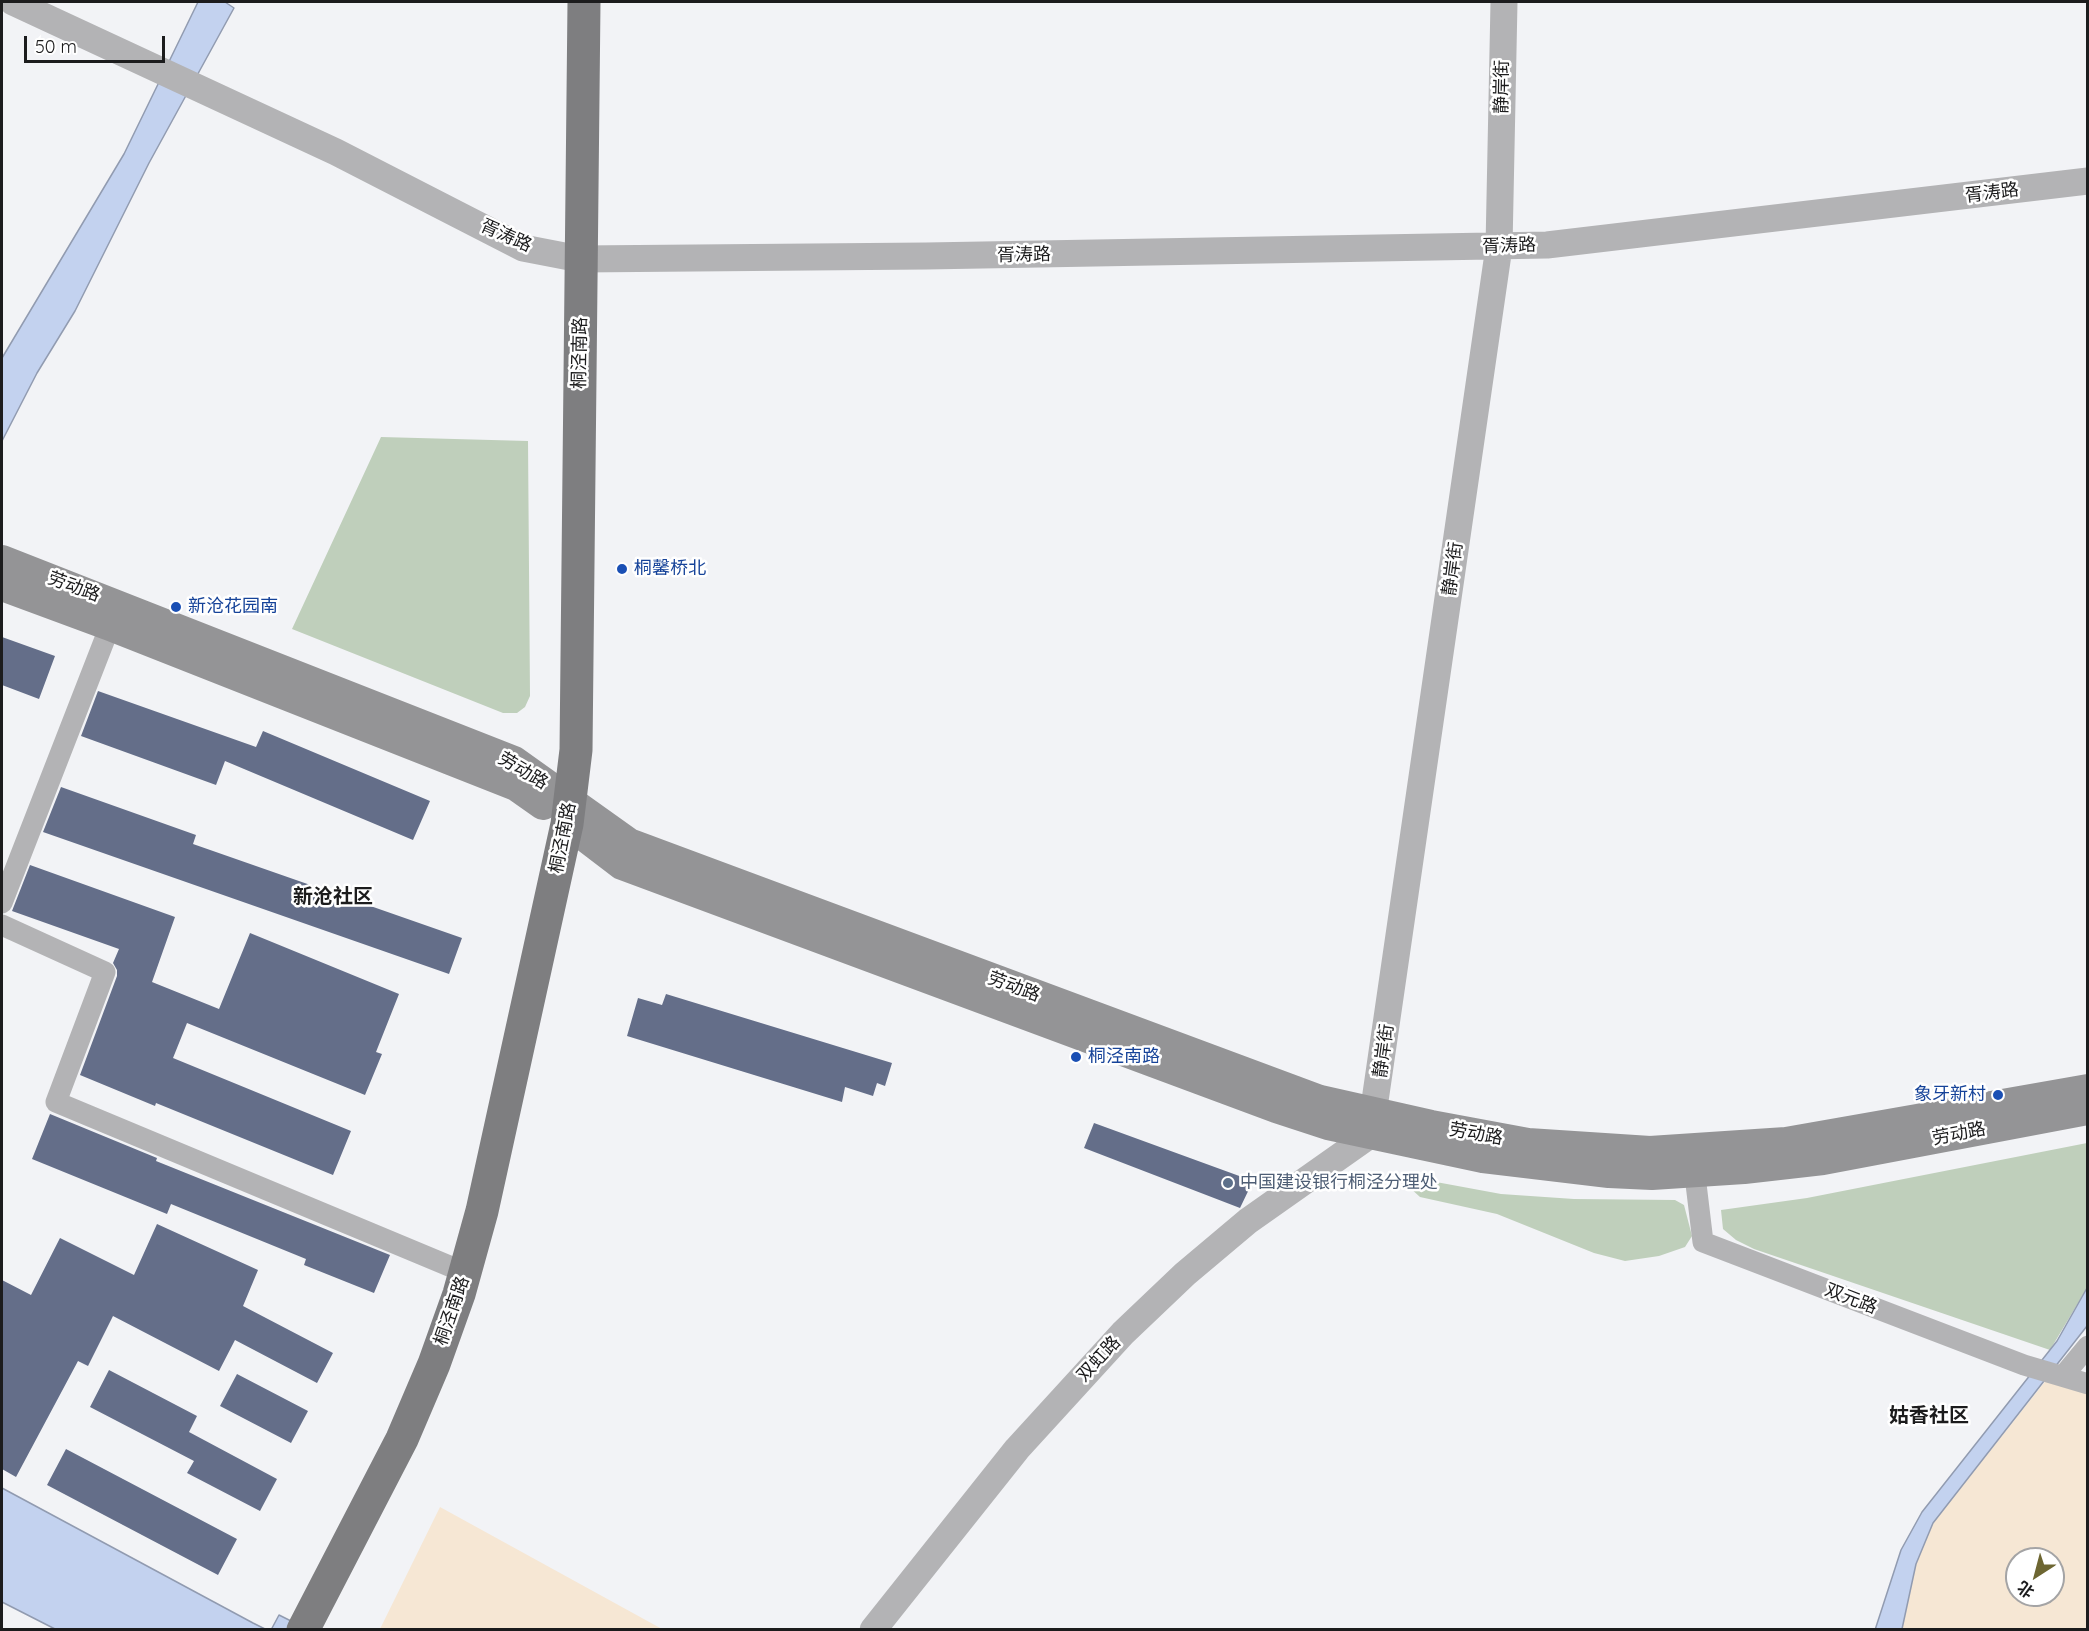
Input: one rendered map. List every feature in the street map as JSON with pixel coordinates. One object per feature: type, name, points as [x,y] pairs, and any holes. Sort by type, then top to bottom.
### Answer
[{"type":"main road","name":"桐泾南路","points":[[327,1629],[334,1595],[418,1403],[466,1273],[597,751],[591,259],[584,2]]},
{"type":"main road","name":"桐泾南路","points":[[591,259],[606,2]]},
{"type":"main road","name":"劳动路","points":[[2,560],[114,615]]},
{"type":"main road","name":"劳动路","points":[[2,586],[114,615],[514,761],[578,820],[622,865],[1276,1108],[1328,1125],[1373,1124],[1483,1158],[1567,1170],[1652,1175],[1693,1161],[2088,1089]]},
{"type":"main road","name":"桐泾南路","points":[[303,1629],[334,1595],[438,1411],[486,1279],[503,1216],[578,820]]},
{"type":"main road","name":"劳动路","points":[[1693,1161],[1823,1160],[2088,1110]]},
{"type":"street","name":"胥涛路","points":[[13,2],[336,152],[523,248],[591,259],[1547,246],[2088,181]]},
{"type":"street","name":"静岸街","points":[[1373,1124],[1499,247],[1504,2]]},
{"type":"street","points":[[2,903],[114,615]]},
{"type":"street","points":[[2,925],[105,972],[56,1102],[466,1273]]},
{"type":"street","name":"双虹路","points":[[873,1629],[1017,1449],[1123,1333],[1185,1274],[1248,1221],[1373,1124]]},
{"type":"street","name":"双元路","points":[[1693,1161],[1703,1242],[2024,1365],[2088,1384]]},
{"type":"street","points":[[2059,1375],[2088,1346]]},
{"type":"shaded area","points":[[2047,1379],[2087,1393],[2087,1629],[1902,1630],[1916,1564],[1933,1523]]},
{"type":"shaded area","points":[[440,1507],[662,1629],[380,1629]]},
{"type":"green space","points":[[381,437],[528,441],[530,696],[525,707],[517,713],[503,713],[292,629]]},
{"type":"green space","points":[[2087,1143],[2087,1288],[2050,1350],[1754,1249],[1736,1240],[1723,1229],[1721,1210],[1807,1198]]},
{"type":"green space","points":[[1409,1177],[1501,1194],[1574,1199],[1675,1200],[1684,1205],[1692,1236],[1685,1247],[1659,1256],[1625,1261],[1594,1253],[1497,1214],[1420,1197],[1409,1187]]},
{"type":"water","points":[[198,2],[225,2],[234,8],[149,163],[75,311],[37,373],[2,441],[2,358],[124,154]]},
{"type":"water","points":[[2087,1288],[2087,1326],[1933,1523],[1916,1564],[1902,1629],[1875,1630],[1901,1550],[1922,1512],[2057,1341]]},
{"type":"water","points":[[2,1488],[265,1629],[55,1629],[2,1602]]},
{"type":"water","points":[[279,1615],[307,1629],[271,1630]]},
{"type":"building","points":[[2,637],[55,656],[39,699],[2,685]]},
{"type":"building","points":[[98,691],[256,747],[263,731],[430,801],[413,840],[225,761],[216,785],[81,736]]},
{"type":"building","points":[[61,787],[196,835],[193,844],[462,938],[449,974],[43,832]]},
{"type":"building","points":[[30,865],[175,917],[152,982],[219,1009],[250,933],[399,994],[376,1052],[382,1054],[365,1095],[187,1023],[173,1058],[351,1131],[333,1175],[156,1103],[155,1106],[80,1075],[117,976],[113,963],[119,949],[12,911]]},
{"type":"building","points":[[666,994],[892,1063],[885,1086],[877,1083],[873,1096],[845,1087],[842,1102],[627,1036],[638,998],[662,1005]]},
{"type":"building","points":[[50,1114],[157,1158],[156,1161],[390,1255],[374,1293],[304,1265],[306,1259],[171,1204],[167,1214],[32,1159]]},
{"type":"building","points":[[1094,1123],[1253,1181],[1240,1208],[1084,1148]]},
{"type":"building","points":[[157,1224],[258,1270],[243,1306],[333,1353],[317,1383],[235,1340],[219,1371],[113,1316],[88,1366],[78,1361],[16,1477],[2,1469],[2,1280],[31,1295],[60,1238],[134,1275]]},
{"type":"building","points":[[109,1370],[197,1416],[189,1432],[277,1479],[260,1511],[187,1473],[194,1461],[90,1407]]},
{"type":"building","points":[[237,1374],[308,1411],[291,1443],[220,1406]]},
{"type":"building","points":[[66,1449],[237,1539],[218,1575],[47,1485]]},
{"type":"place","name":"桐馨桥北","points":[[622,569]]},
{"type":"place","name":"新沧花园南","points":[[176,607]]},
{"type":"place","name":"桐泾南路","points":[[1076,1057]]},
{"type":"place","name":"象牙新村","points":[[1998,1095]]},
{"type":"place","name":"中国建设银行桐泾分理处","points":[[1228,1183]]},
{"type":"district","name":"新沧社区","points":[[333,897]]},
{"type":"district","name":"姑香社区","points":[[1929,1416]]}]
